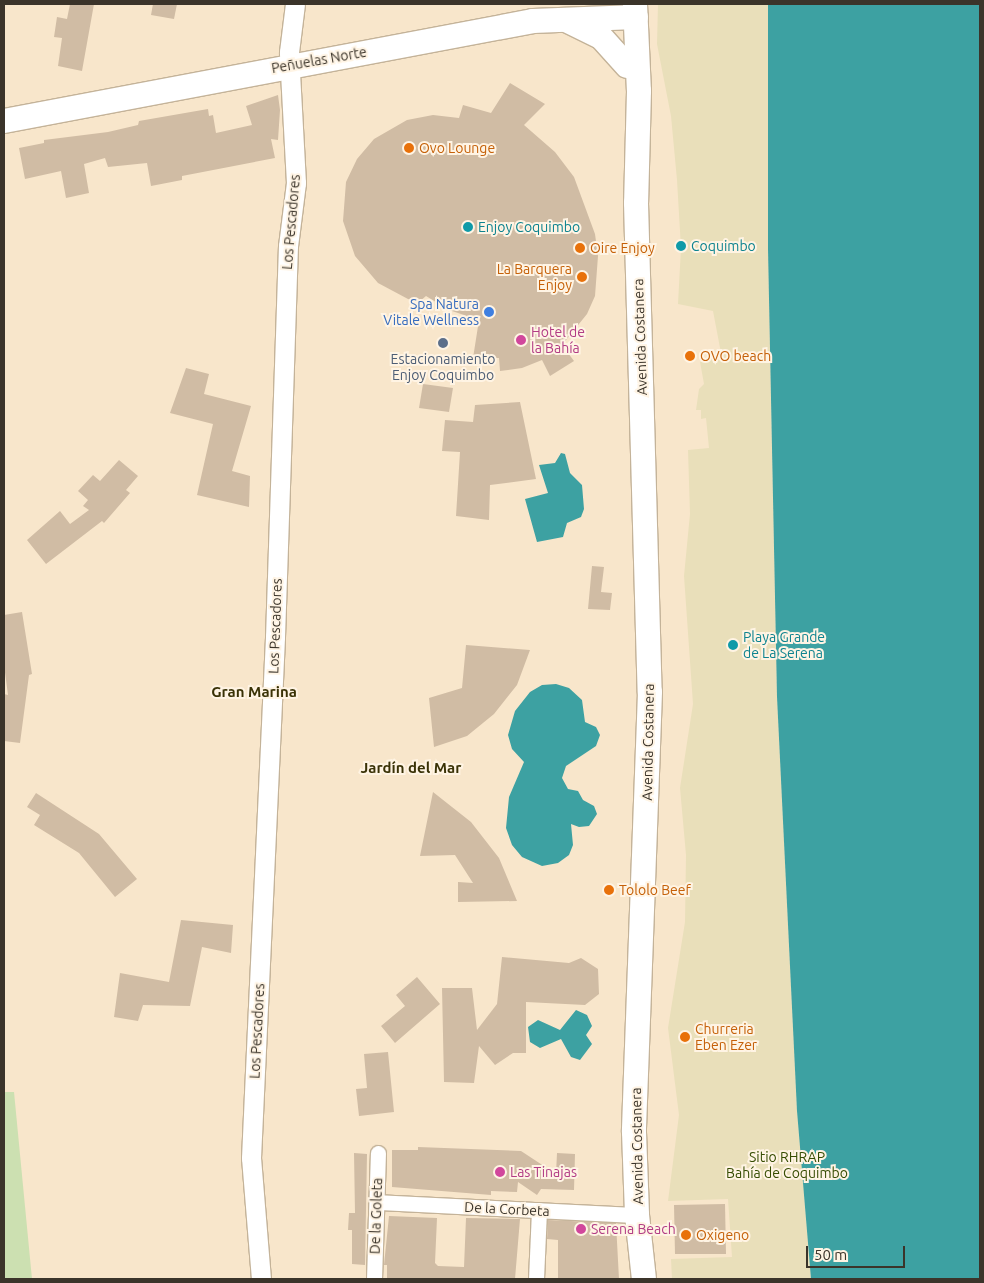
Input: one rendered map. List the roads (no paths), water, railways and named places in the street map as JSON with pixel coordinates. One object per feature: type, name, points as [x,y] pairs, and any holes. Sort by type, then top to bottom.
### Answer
[{"type":"main road","points":[[533,21],[556,16],[582,4]]},
{"type":"main road","name":"Peñuelas Norte","points":[[4,121],[291,64],[533,21],[558,20],[630,11]]},
{"type":"main road","name":"Avenida Costanera","points":[[630,11],[627,66],[627,152],[636,203]]},
{"type":"main road","name":"Avenida Costanera","points":[[630,11],[639,111],[636,203],[650,692],[634,1132],[637,1215],[644,1279]]},
{"type":"main road","points":[[558,20],[581,25],[601,37],[627,66]]},
{"type":"street","name":"Los Pescadores","points":[[261,1279],[251,1158],[275,637],[287,264],[296,182],[289,52],[295,4]]},
{"type":"street","name":"De la Goleta","points":[[374,1279],[378,1153]]},
{"type":"street","name":"De la Corbeta","points":[[377,1202],[637,1215]]},
{"type":"street","points":[[536,1279],[539,1210]]},
{"type":"water","points":[[768,4],[980,4],[980,1279],[811,1279],[797,1111],[777,697],[768,249]]},
{"type":"water","points":[[561,453],[565,454],[570,473],[582,485],[584,509],[581,517],[567,523],[563,537],[537,542],[525,499],[548,493],[539,465],[555,463]]},
{"type":"water","points":[[556,684],[569,688],[582,700],[585,722],[596,727],[600,735],[596,746],[566,766],[562,778],[568,789],[578,791],[583,800],[594,806],[597,814],[589,826],[579,827],[571,824],[573,845],[569,855],[558,863],[542,866],[522,857],[512,845],[506,828],[509,797],[524,762],[512,749],[508,735],[515,711],[530,692],[542,685]]},
{"type":"water","points":[[576,1010],[587,1015],[592,1026],[586,1035],[592,1044],[580,1060],[571,1057],[561,1039],[540,1048],[530,1042],[528,1027],[538,1020],[560,1030]]},
{"type":"place","name":"Ovo Lounge","points":[[409,148]]},
{"type":"place","name":"Enjoy Coquimbo","points":[[468,227]]},
{"type":"place","name":"Coquimbo","points":[[681,246]]},
{"type":"place","name":"Oire Enjoy","points":[[580,248]]},
{"type":"place","name":"La Barquera Enjoy","points":[[582,277]]},
{"type":"place","name":"Spa Natura Vitale Wellness","points":[[489,312]]},
{"type":"place","name":"Hotel de la Bahía","points":[[521,340]]},
{"type":"place","name":"Estacionamiento Enjoy Coquimbo","points":[[443,343]]},
{"type":"place","name":"OVO beach","points":[[690,356]]},
{"type":"place","name":"Playa Grande de La Serena","points":[[733,645]]},
{"type":"place","name":"Tololo Beef","points":[[609,890]]},
{"type":"place","name":"Churreria Eben Ezer","points":[[685,1037]]},
{"type":"place","name":"Las Tinajas","points":[[500,1172]]},
{"type":"place","name":"Serena Beach","points":[[581,1229]]},
{"type":"place","name":"Oxigeno","points":[[686,1235]]},
{"type":"district","name":"Gran Marina","points":[[254,692]]},
{"type":"district","name":"Jardín del Mar","points":[[411,768]]},
{"type":"park label","name":"Sitio RHRAP Bahía de Coquimbo","points":[[787,1166]]}]
